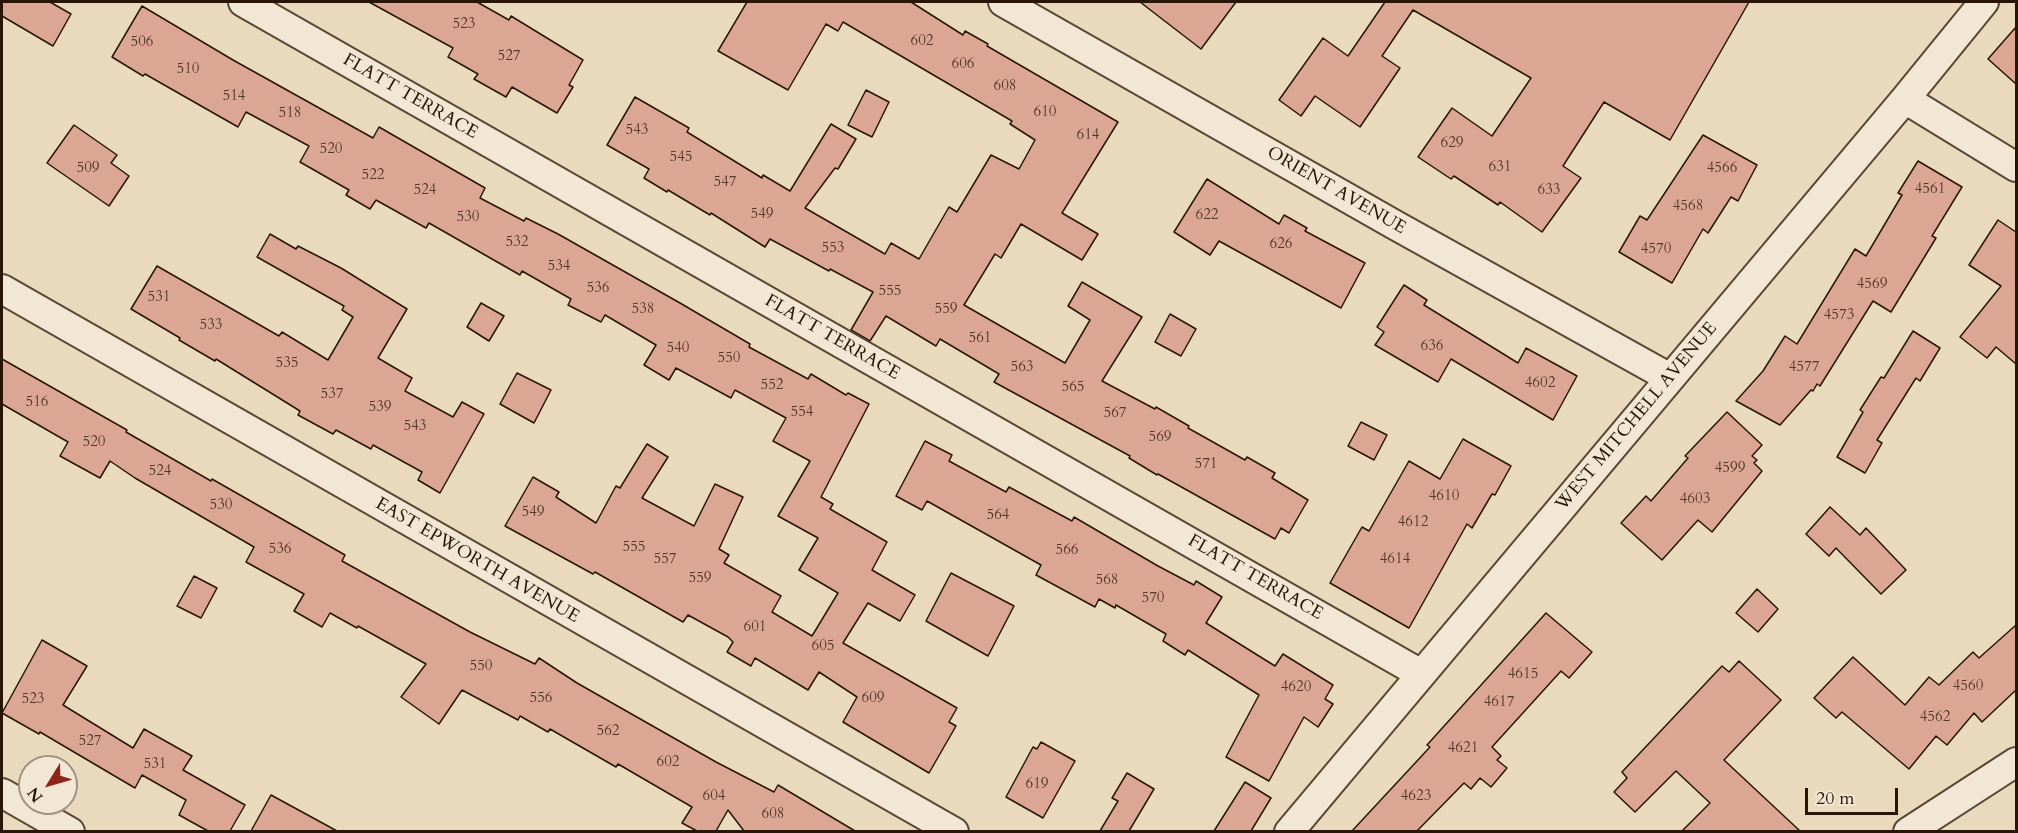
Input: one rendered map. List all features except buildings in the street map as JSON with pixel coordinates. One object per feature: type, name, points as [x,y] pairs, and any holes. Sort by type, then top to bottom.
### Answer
[{"type":"street","name":"FLATT TERRACE","points":[[243,2],[1421,674]]},
{"type":"street","name":"ORIENT AVENUE","points":[[1003,2],[1670,378]]},
{"type":"street","name":"WEST MITCHELL AVENUE","points":[[1289,831],[1984,2]]},
{"type":"street","points":[[1905,99],[2016,167]]},
{"type":"street","name":"EAST EPWORTH AVENUE","points":[[2,289],[954,831]]},
{"type":"street","points":[[1908,831],[2016,762]]},
{"type":"street","points":[[2,793],[70,831]]}]
